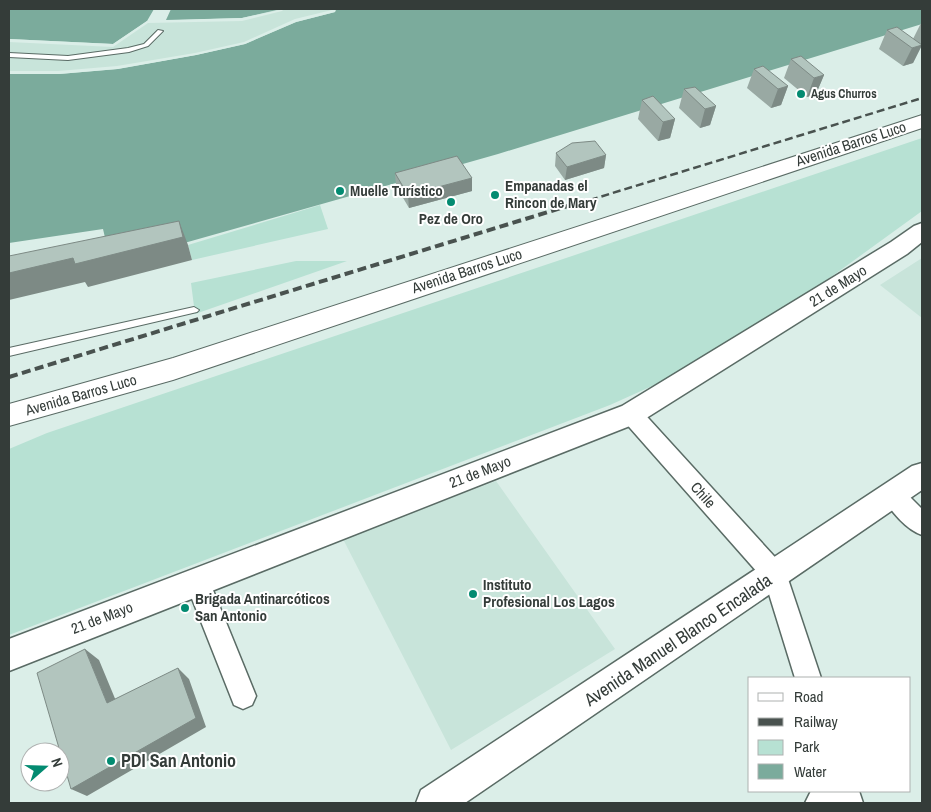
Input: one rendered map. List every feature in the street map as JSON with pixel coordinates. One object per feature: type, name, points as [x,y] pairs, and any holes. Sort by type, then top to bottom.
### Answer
[{"type":"main road","name":"Avenida Barros Luco","points":[[9,396],[140,360],[922,109]]},
{"type":"main road","name":"Avenida Barros Luco","points":[[9,415],[173,369],[922,121]]},
{"type":"street","name":"21 de Mayo","points":[[9,655],[631,414],[899,248],[922,231]]},
{"type":"street","name":"Chile","points":[[631,414],[775,575]]},
{"type":"street","name":"Avenida Manuel Blanco Encalada","points":[[434,803],[894,496],[922,475]]},
{"type":"street","points":[[894,496],[922,524]]},
{"type":"street","points":[[775,575],[808,677]]},
{"type":"street","points":[[197,581],[243,696]]},
{"type":"street","points":[[819,803],[832,792]]},
{"type":"lane","points":[[9,56],[68,58],[129,50],[146,45],[160,31]]},
{"type":"lane","points":[[9,352],[194,310]]},
{"type":"shaded area","points":[[281,9],[336,9],[335,12],[296,22],[245,44],[118,69],[59,74],[9,74],[9,39],[113,44],[147,21],[242,18]]},
{"type":"shaded area","points":[[922,258],[922,318],[880,285]]},
{"type":"shaded area","name":"Instituto Profesional Los Lagos","points":[[496,481],[615,649],[451,750],[343,539]]},
{"type":"green space","points":[[922,138],[922,211],[751,335],[672,377],[610,405],[9,635],[9,449],[47,433]]},
{"type":"green space","points":[[320,205],[328,229],[192,260],[188,245]]},
{"type":"green space","points":[[296,261],[347,261],[195,314],[191,283]]},
{"type":"water","points":[[9,9],[281,9],[242,18],[147,21],[113,44],[9,39]]},
{"type":"water","points":[[336,9],[922,9],[922,24],[498,154],[163,249],[110,259],[103,229],[9,243],[9,74],[59,74],[117,69],[196,55],[245,44],[296,22],[335,12]]},
{"type":"pier","points":[[154,9],[171,9],[166,20],[242,18],[284,9],[242,21],[148,23],[113,47],[9,42],[9,39],[113,44],[147,21]]},
{"type":"pier","points":[[336,9],[335,12],[296,22],[245,44],[196,55],[118,69],[59,74],[9,74],[9,71],[58,71],[117,66],[195,53],[244,42],[295,19]]},
{"type":"building","points":[[897,27],[922,45],[912,48],[887,30]]},
{"type":"building","points":[[801,56],[824,75],[814,78],[791,59]]},
{"type":"building","points":[[763,66],[788,86],[778,89],[754,69]]},
{"type":"building","points":[[695,87],[716,106],[705,109],[684,89]]},
{"type":"building","points":[[653,96],[675,119],[663,122],[642,100]]},
{"type":"building","points":[[595,141],[606,155],[567,167],[556,153],[572,143]]},
{"type":"building","points":[[457,156],[472,178],[408,195],[395,173]]},
{"type":"building","points":[[179,221],[183,237],[75,264],[73,258],[9,273],[9,256]]},
{"type":"building","name":"PDI San Antonio","points":[[85,649],[107,703],[178,668],[196,718],[71,789],[70,742],[57,742],[37,673]]},
{"type":"railway","points":[[567,207],[922,98]]},
{"type":"railway","points":[[9,377],[571,205]]},
{"type":"place","name":"Agus Churros","points":[[801,94]]},
{"type":"place","name":"Muelle Turístico","points":[[340,191]]},
{"type":"place","name":"Empanadas el Rincon de Mary","points":[[495,195]]},
{"type":"place","name":"Pez de Oro","points":[[451,202]]},
{"type":"place","name":"Instituto Profesional Los Lagos","points":[[473,594]]},
{"type":"place","name":"Brigada Antinarcóticos San Antonio","points":[[185,608]]},
{"type":"place","name":"PDI San Antonio","points":[[111,761]]}]
